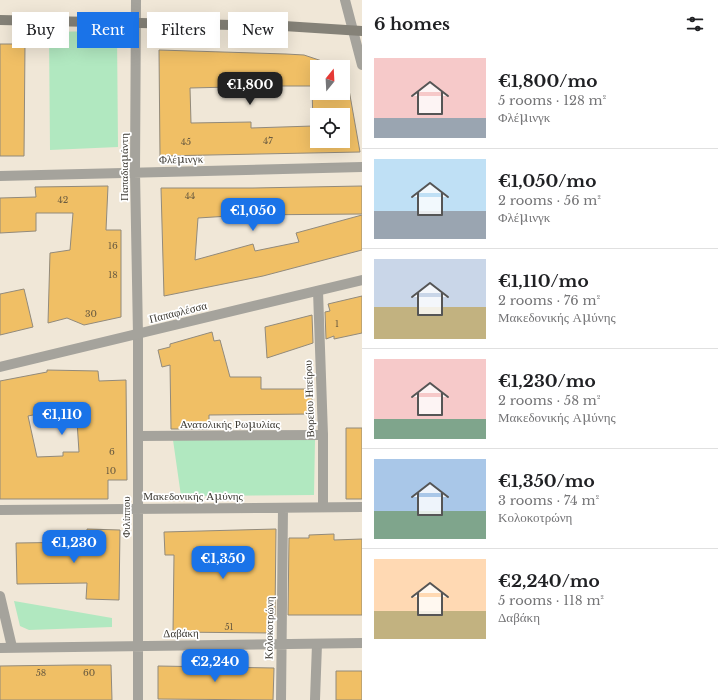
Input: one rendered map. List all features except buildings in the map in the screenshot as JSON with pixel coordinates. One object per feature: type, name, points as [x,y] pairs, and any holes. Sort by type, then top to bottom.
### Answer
[{"type":"main road","points":[[0,20],[77,21]]},
{"type":"main road","points":[[139,22],[284,26],[358,31]]},
{"type":"street","name":"Παπαδιαμάντη","points":[[135,12],[136,0]]},
{"type":"street","points":[[346,0],[358,31],[362,65]]},
{"type":"street","name":"Παπαδιαμάντη","points":[[135,48],[138,335]]},
{"type":"street","name":"Φλέμινγκ","points":[[0,176],[362,167]]},
{"type":"street","name":"Παπαφλέσσα","points":[[0,367],[362,280]]},
{"type":"street","name":"Βορείου Ηπείρου","points":[[318,291],[323,435],[323,507]]},
{"type":"street","name":"Φιλίππου","points":[[138,335],[138,700]]},
{"type":"street","name":"Ανατολικής Ρωμυλίας","points":[[138,436],[323,435]]},
{"type":"street","name":"Μακεδονικής Αμύνης","points":[[0,510],[362,507]]},
{"type":"street","name":"Κολοκοτρώνη","points":[[281,700],[280,644],[283,508]]},
{"type":"street","points":[[0,596],[12,647]]},
{"type":"street","name":"Δαβάκη","points":[[0,648],[362,643]]},
{"type":"street","points":[[315,700],[317,644]]},
{"type":"green space","points":[[77,31],[77,48],[117,48],[118,147],[50,150],[49,48],[69,48],[69,32]]},
{"type":"green space","points":[[173,440],[315,440],[314,495],[181,496]]},
{"type":"green space","points":[[14,601],[112,618],[112,627],[29,630],[20,626]]}]
